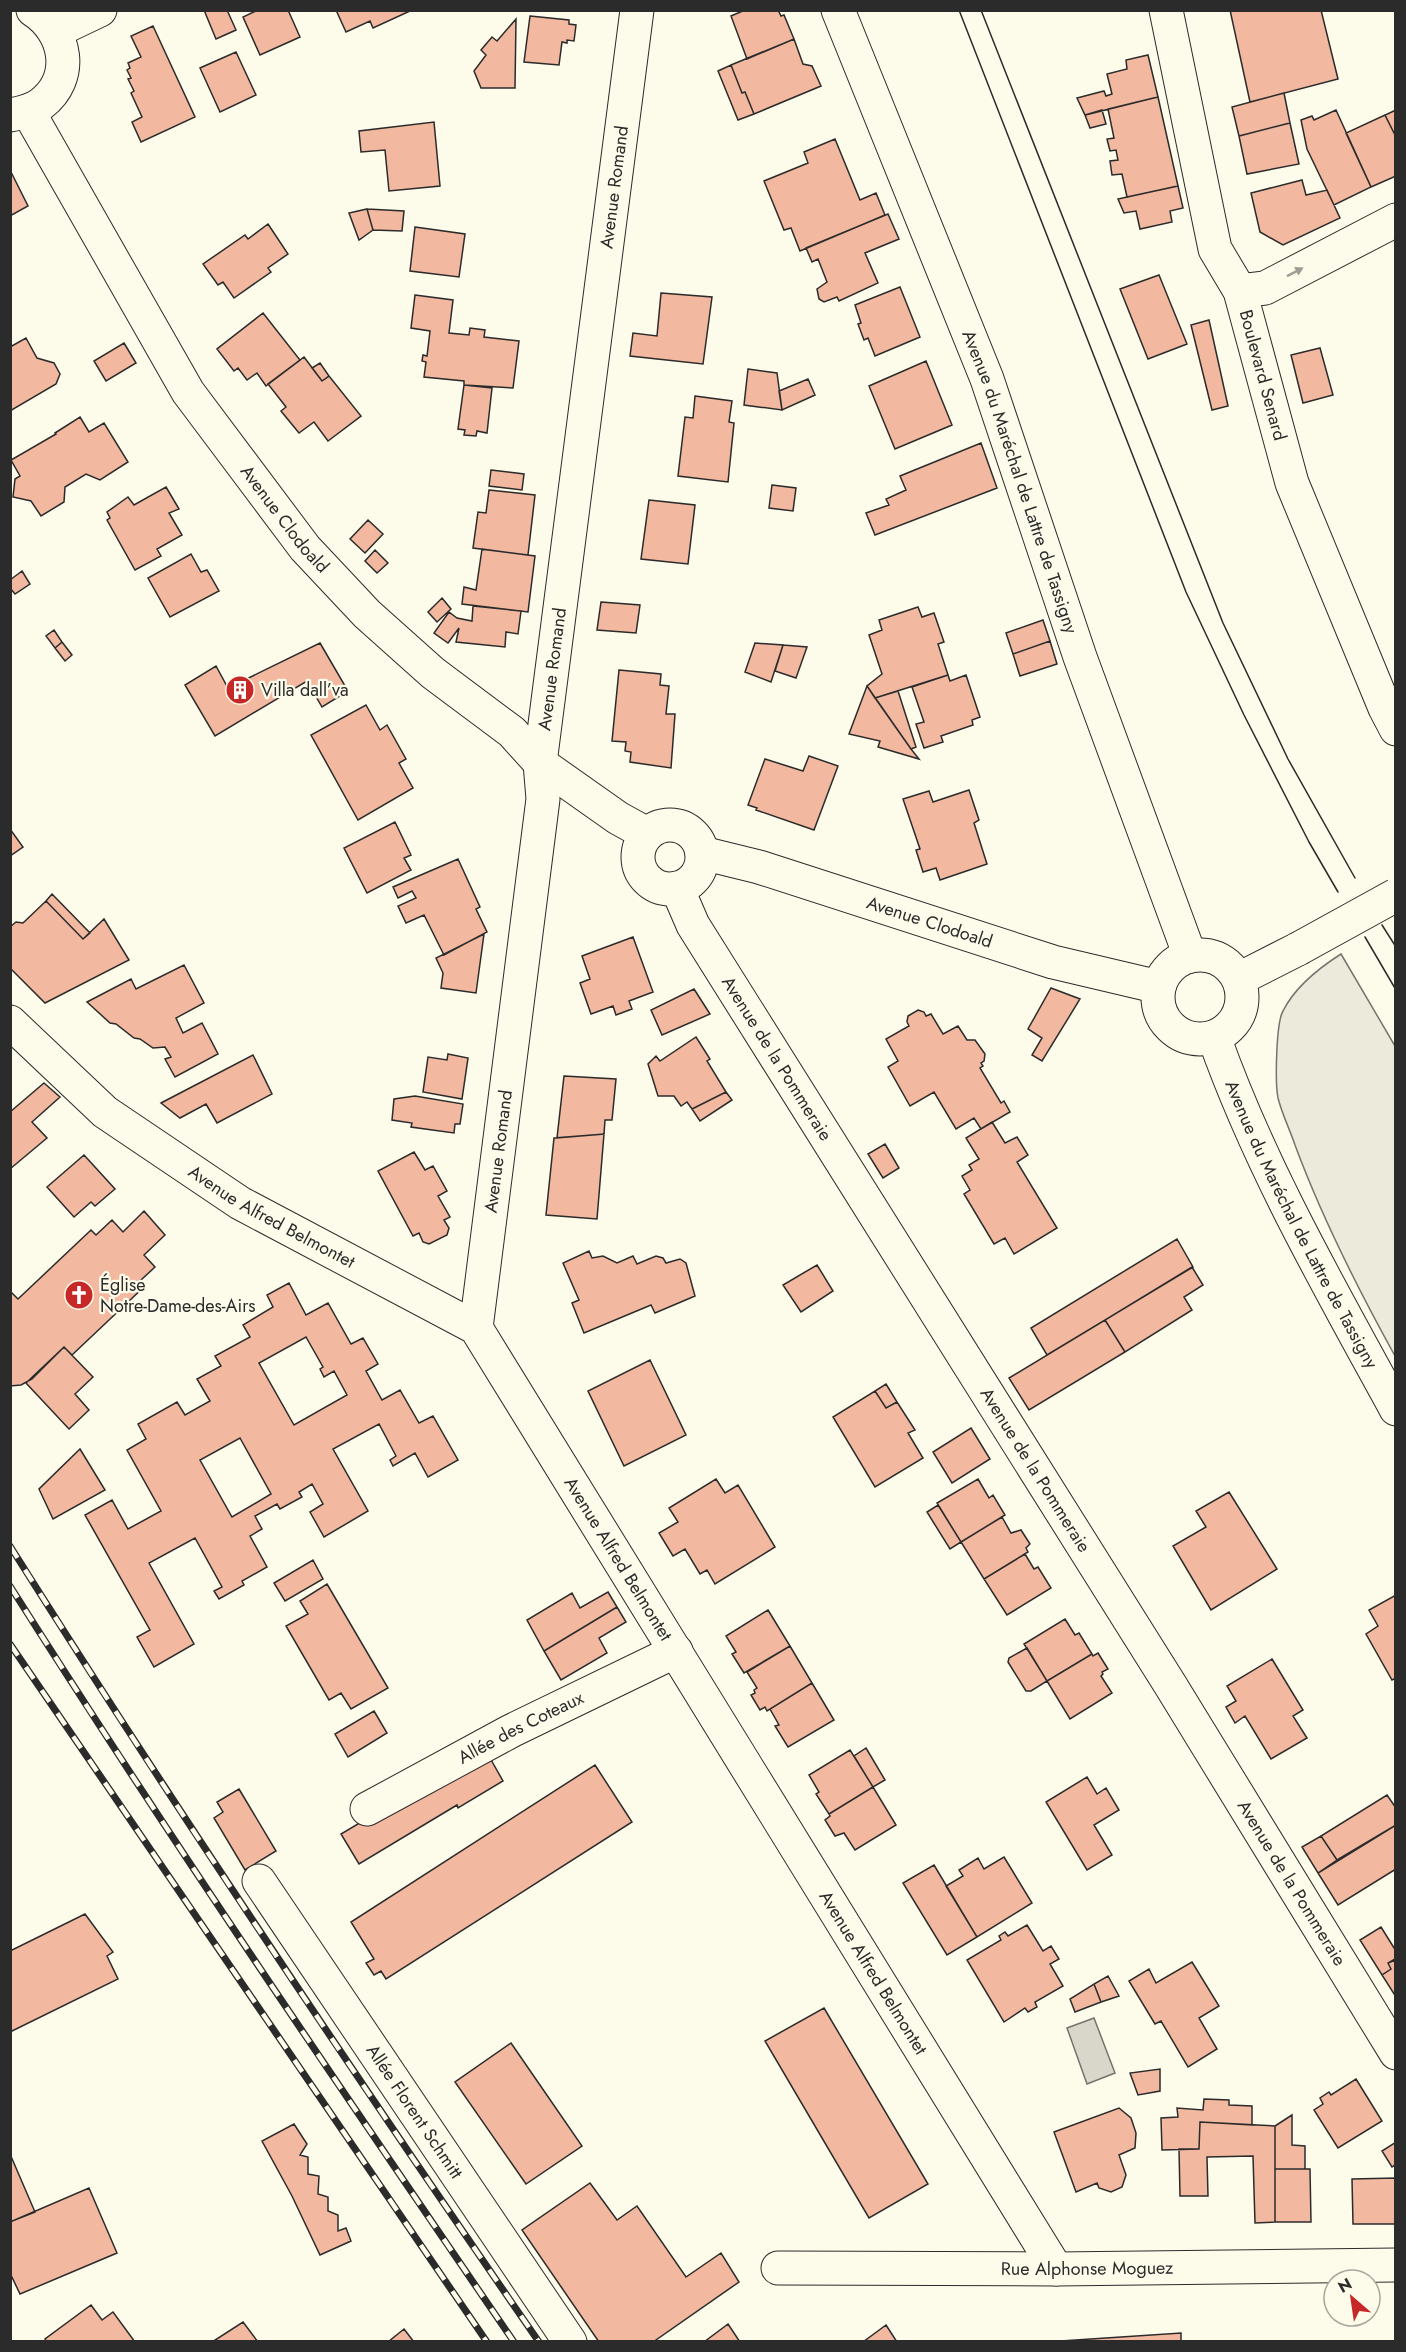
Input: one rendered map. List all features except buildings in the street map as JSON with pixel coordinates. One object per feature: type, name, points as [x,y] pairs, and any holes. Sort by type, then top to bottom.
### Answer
[{"type":"street","points":[[20,113],[41,104],[55,89],[62,71],[62,48],[44,21],[100,10]]},
{"type":"street","name":"Avenue Romand","points":[[476,1328],[543,799],[540,763],[638,10]]},
{"type":"street","name":"Avenue du Maréchal de Lattre de Tassigny","points":[[838,10],[987,379],[1080,657],[1190,956]]},
{"type":"street","name":"Boulevard Senard","points":[[1166,10],[1215,249],[1240,291],[1292,483],[1384,708],[1395,729]]},
{"type":"street","name":"Avenue Clodoald","points":[[20,113],[188,392],[305,548],[367,614],[433,673],[512,732],[540,763],[618,818],[647,834]]},
{"type":"street","points":[[1240,291],[1266,288],[1395,220]]},
{"type":"street","points":[[666,825],[677,825],[691,832],[698,840],[702,853],[700,870],[693,879],[677,888],[655,885],[640,868],[640,848],[647,834],[666,825]]},
{"type":"street","name":"Avenue Clodoald","points":[[702,853],[759,867],[1053,962],[1159,987]]},
{"type":"street","name":"Avenue de la Pommeraie","points":[[677,888],[693,925],[1171,1686],[1395,2053]]},
{"type":"street","points":[[1239,979],[1395,895]]},
{"type":"street","points":[[1204,955],[1218,958],[1230,967],[1239,979],[1242,1002],[1239,1013],[1233,1024],[1214,1037],[1188,1038],[1176,1032],[1160,1011],[1159,987],[1170,967],[1190,956],[1204,955]]},
{"type":"street","name":"Avenue Alfred Belmontet","points":[[10,1022],[105,1112],[240,1203],[476,1328],[1056,2269]]},
{"type":"street","name":"Avenue du Maréchal de Lattre de Tassigny","points":[[1214,1037],[1228,1078],[1304,1239],[1395,1409]]},
{"type":"street","name":"Allée des Coteaux","points":[[367,1809],[511,1731],[676,1651]]},
{"type":"street","name":"Allée Florent Schmitt","points":[[259,1881],[570,2342]]},
{"type":"street","name":"Rue Alphonse Moguez","points":[[778,2268],[1056,2269],[1395,2265]]},
{"type":"shaded area","points":[[1341,954],[1395,1046],[1395,1356],[1329,1226],[1278,1098],[1277,1053],[1283,1011],[1308,979]]},
{"type":"shaded area","points":[[1094,2018],[1115,2073],[1087,2084],[1067,2028]]},
{"type":"tram line","points":[[959,10],[1186,592],[1244,715],[1309,842],[1338,892]]},
{"type":"tram line","points":[[981,10],[1223,623],[1288,759],[1355,878]]},
{"type":"tram line","points":[[1382,925],[1396,947]]},
{"type":"tram line","points":[[1365,937],[1396,990]]},
{"type":"railway","points":[[10,1546],[270,1947],[539,2342]]},
{"type":"railway","points":[[10,1586],[196,1872],[514,2342]]},
{"type":"railway","points":[[10,1644],[487,2342]]},
{"type":"place","name":"Villa dall’va","points":[[240,690]]},
{"type":"place","name":"Église Notre-Dame-des-Airs","points":[[79,1295]]}]
